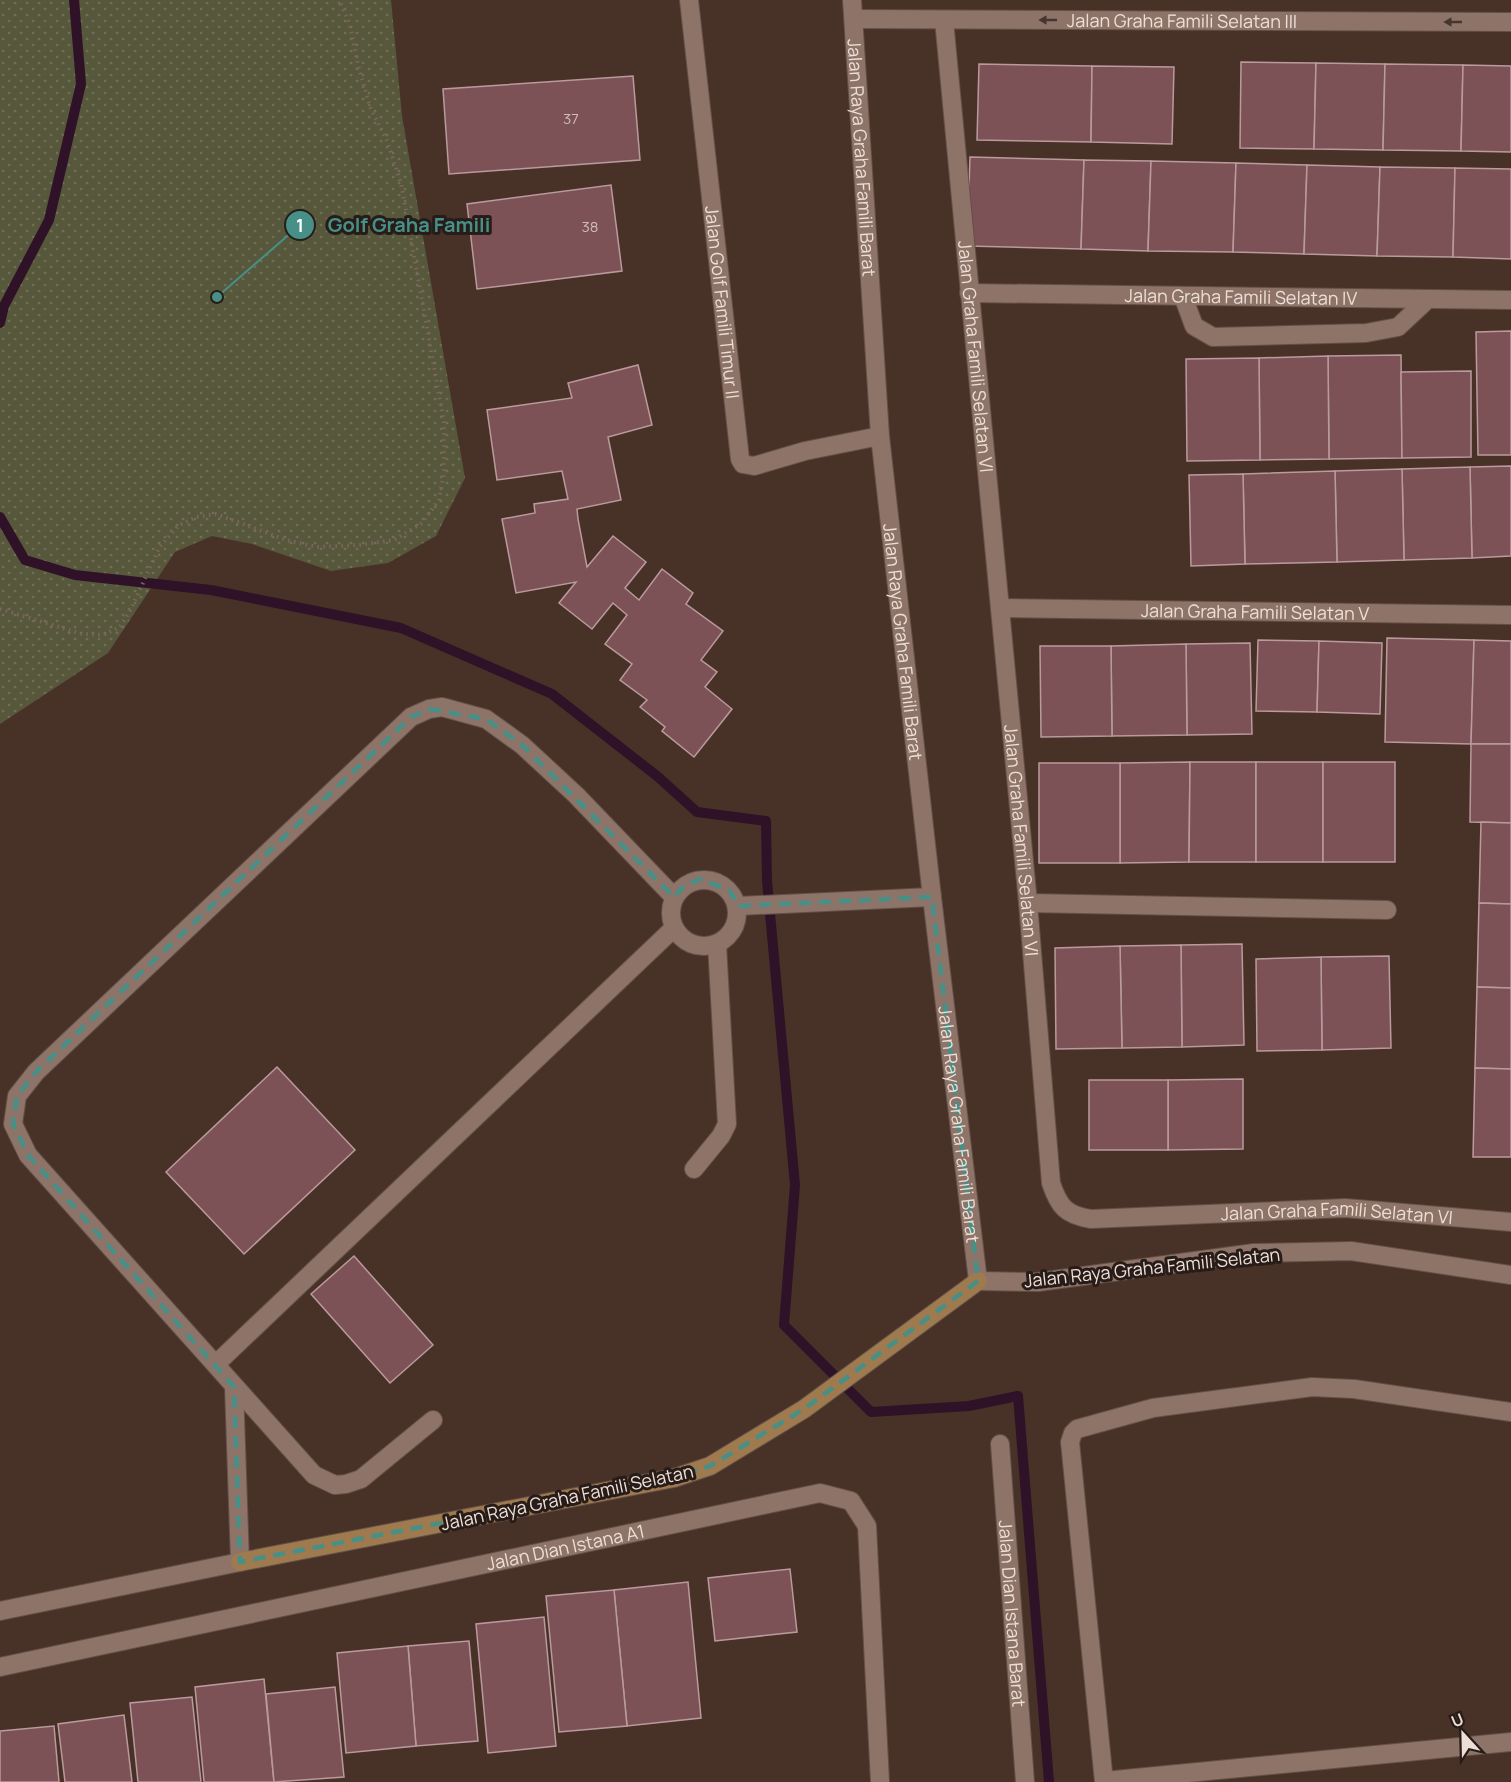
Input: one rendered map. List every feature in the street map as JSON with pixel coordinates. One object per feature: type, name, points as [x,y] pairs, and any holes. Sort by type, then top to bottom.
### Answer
[{"type":"street","name":"Jalan Golf Famili Timur II","points":[[689,0],[740,459],[743,464],[754,466],[805,451],[880,436]]},
{"type":"street","name":"Jalan Raya Graha Famili Barat","points":[[852,0],[880,436],[978,1281]]},
{"type":"street","name":"Jalan Graha Famili Selatan III","points":[[854,19],[1511,22]]},
{"type":"street","name":"Jalan Graha Famili Selatan VI","points":[[944,20],[1028,903],[1051,1183],[1056,1196],[1066,1211],[1074,1216],[1091,1219],[1345,1208],[1511,1222]]},
{"type":"street","name":"Jalan Graha Famili Selatan IV","points":[[969,293],[1511,300]]},
{"type":"street","points":[[1183,296],[1194,326],[1213,337],[1366,333],[1398,327],[1428,299]]},
{"type":"street","name":"Jalan Graha Famili Selatan V","points":[[1000,608],[1511,615]]},
{"type":"street","points":[[433,1420],[362,1479],[335,1485],[322,1481],[314,1475],[28,1155],[13,1124],[17,1096],[36,1072],[411,717],[429,709],[442,707],[486,719],[522,745],[576,795],[674,897]]},
{"type":"street","points":[[743,905],[730,935],[717,944],[701,947],[685,941],[674,928],[670,913],[674,897],[685,885],[701,879],[717,881],[743,905],[932,897]]},
{"type":"street","points":[[1028,903],[1387,910]]},
{"type":"street","points":[[216,1364],[674,928]]},
{"type":"street","points":[[694,1169],[721,1136],[727,1124],[717,944]]},
{"type":"street","name":"Jalan Raya Graha Famili Selatan","points":[[0,1611],[674,1478],[710,1466],[804,1409],[978,1281],[1038,1282],[1254,1253],[1350,1251],[1511,1275]]},
{"type":"street","points":[[234,1387],[240,1562]]},
{"type":"street","points":[[1511,1412],[1354,1389],[1312,1387],[1153,1408],[1077,1429],[1070,1442],[1104,1782],[1511,1742]]},
{"type":"street","name":"Jalan Dian Istana Barat","points":[[1000,1444],[1025,1782]]},
{"type":"street","name":"Jalan Dian Istana A1","points":[[0,1667],[820,1493],[851,1501],[867,1526],[880,1782]]},
{"type":"path","points":[[0,609],[82,634],[103,635],[120,627],[130,611],[159,548],[178,526],[196,517],[216,514],[286,540],[317,547],[394,540],[422,523],[439,500],[444,473],[444,423],[401,183],[387,141],[370,108],[350,25],[339,0]]},
{"type":"highlighted area","points":[[429,709],[486,719],[522,745],[674,897],[685,885],[701,879],[730,891],[738,906],[932,897],[978,1281],[804,1409],[710,1466],[674,1478],[240,1562],[234,1387],[28,1155],[13,1124],[17,1096],[36,1072],[411,717]]},
{"type":"green space","points":[[0,0],[391,0],[402,116],[465,478],[436,536],[388,563],[331,571],[252,544],[212,536],[175,552],[108,653],[0,724]]},
{"type":"building","points":[[1241,62],[1316,63],[1314,149],[1240,148]]},
{"type":"building","points":[[1316,63],[1385,64],[1383,150],[1314,149]]},
{"type":"building","points":[[979,64],[1092,66],[1091,142],[977,140]]},
{"type":"building","points":[[1385,64],[1463,65],[1461,151],[1383,150]]},
{"type":"building","points":[[1463,65],[1511,66],[1511,152],[1461,151]]},
{"type":"building","points":[[1092,66],[1174,67],[1172,144],[1091,142]]},
{"type":"building","points":[[633,76],[640,160],[449,174],[443,89]]},
{"type":"building","points":[[970,157],[1084,160],[1081,249],[967,246]]},
{"type":"building","points":[[1084,160],[1151,161],[1148,251],[1081,249]]},
{"type":"building","points":[[1151,161],[1236,163],[1233,252],[1148,251]]},
{"type":"building","points":[[1236,163],[1307,165],[1304,254],[1233,252]]},
{"type":"building","points":[[1307,165],[1380,167],[1377,256],[1304,254]]},
{"type":"building","points":[[1380,167],[1455,168],[1453,257],[1377,256]]},
{"type":"building","points":[[1455,168],[1511,169],[1511,259],[1453,257]]},
{"type":"building","points":[[611,185],[622,271],[477,289],[467,204]]},
{"type":"building","points":[[1511,331],[1511,455],[1478,455],[1476,332]]},
{"type":"building","points":[[1401,355],[1402,458],[1329,459],[1328,356]]},
{"type":"building","points":[[1328,356],[1329,459],[1260,460],[1259,358]]},
{"type":"building","points":[[1259,358],[1260,460],[1187,461],[1186,359]]},
{"type":"building","points":[[638,365],[652,425],[608,437],[621,500],[577,509],[578,519],[587,567],[613,536],[646,562],[625,588],[639,600],[662,569],[693,593],[686,604],[723,631],[701,660],[717,672],[705,687],[732,709],[694,757],[662,731],[665,727],[640,707],[647,700],[620,680],[632,664],[605,644],[627,615],[613,603],[592,629],[559,603],[576,582],[516,593],[502,519],[535,513],[534,504],[568,499],[562,471],[497,480],[487,410],[572,398],[568,383]]},
{"type":"building","points":[[1471,371],[1471,457],[1402,458],[1401,372]]},
{"type":"building","points":[[1511,466],[1511,556],[1472,558],[1470,467]]},
{"type":"building","points":[[1470,467],[1472,558],[1404,560],[1402,469]]},
{"type":"building","points":[[1402,469],[1404,560],[1337,562],[1335,471]]},
{"type":"building","points":[[1335,471],[1337,562],[1245,564],[1243,474]]},
{"type":"building","points":[[1243,474],[1245,564],[1191,566],[1189,475]]},
{"type":"building","points":[[1387,638],[1474,640],[1471,744],[1385,742]]},
{"type":"building","points":[[1258,640],[1319,641],[1317,712],[1256,711]]},
{"type":"building","points":[[1474,640],[1511,641],[1511,744],[1471,744]]},
{"type":"building","points":[[1319,641],[1382,643],[1380,714],[1317,712]]},
{"type":"building","points":[[1250,643],[1252,734],[1187,735],[1186,644]]},
{"type":"building","points":[[1186,644],[1187,735],[1112,736],[1111,646]]},
{"type":"building","points":[[1040,646],[1111,646],[1112,736],[1041,737]]},
{"type":"building","points":[[1471,744],[1511,744],[1511,823],[1470,822]]},
{"type":"building","points":[[1190,762],[1189,862],[1120,863],[1120,763]]},
{"type":"building","points":[[1190,762],[1256,762],[1256,862],[1189,862]]},
{"type":"building","points":[[1256,762],[1323,762],[1323,862],[1256,862]]},
{"type":"building","points":[[1323,762],[1395,762],[1395,862],[1323,862]]},
{"type":"building","points":[[1039,763],[1120,763],[1120,863],[1039,863]]},
{"type":"building","points":[[1481,822],[1511,823],[1511,904],[1479,903]]},
{"type":"building","points":[[1479,903],[1511,904],[1511,988],[1477,987]]},
{"type":"building","points":[[1242,944],[1244,1045],[1182,1047],[1181,945]]},
{"type":"building","points":[[1181,945],[1182,1047],[1122,1048],[1120,946]]},
{"type":"building","points":[[1120,946],[1122,1048],[1056,1049],[1055,948]]},
{"type":"building","points":[[1389,956],[1391,1048],[1322,1050],[1321,957]]},
{"type":"building","points":[[1321,957],[1322,1050],[1257,1051],[1256,959]]},
{"type":"building","points":[[1477,987],[1511,988],[1511,1069],[1475,1068]]},
{"type":"building","points":[[277,1067],[355,1150],[244,1254],[166,1172]]},
{"type":"building","points":[[1475,1068],[1511,1069],[1511,1157],[1473,1157]]},
{"type":"building","points":[[1243,1079],[1243,1149],[1168,1150],[1168,1080]]},
{"type":"building","points":[[1089,1080],[1168,1080],[1168,1150],[1089,1150]]},
{"type":"building","points":[[354,1256],[433,1345],[390,1383],[311,1294]]},
{"type":"building","points":[[790,1569],[797,1632],[715,1641],[708,1578]]},
{"type":"building","points":[[688,1582],[701,1718],[627,1726],[614,1590]]},
{"type":"building","points":[[614,1590],[627,1726],[559,1732],[546,1596]]},
{"type":"building","points":[[544,1617],[556,1746],[488,1753],[476,1624]]},
{"type":"building","points":[[469,1641],[478,1741],[416,1746],[408,1646]]},
{"type":"building","points":[[408,1646],[416,1746],[346,1753],[337,1653]]},
{"type":"building","points":[[264,1679],[274,1782],[204,1782],[195,1687]]},
{"type":"building","points":[[335,1687],[344,1777],[274,1782],[266,1694]]},
{"type":"building","points":[[192,1697],[201,1782],[138,1782],[130,1703]]},
{"type":"building","points":[[124,1715],[132,1782],[65,1782],[58,1724]]},
{"type":"building","points":[[54,1726],[59,1782],[0,1782],[0,1731]]},
{"type":"waterway","points":[[0,323],[4,306],[49,220],[81,84],[74,0]]},
{"type":"waterway","points":[[0,517],[25,560],[75,575],[211,590],[401,628],[552,694],[657,776],[697,812],[766,821],[767,881],[795,1185],[784,1325],[871,1412],[969,1406],[1018,1396],[1049,1782]]},
{"type":"place","name":"Golf Graha Famili","points":[[217,297]]}]
